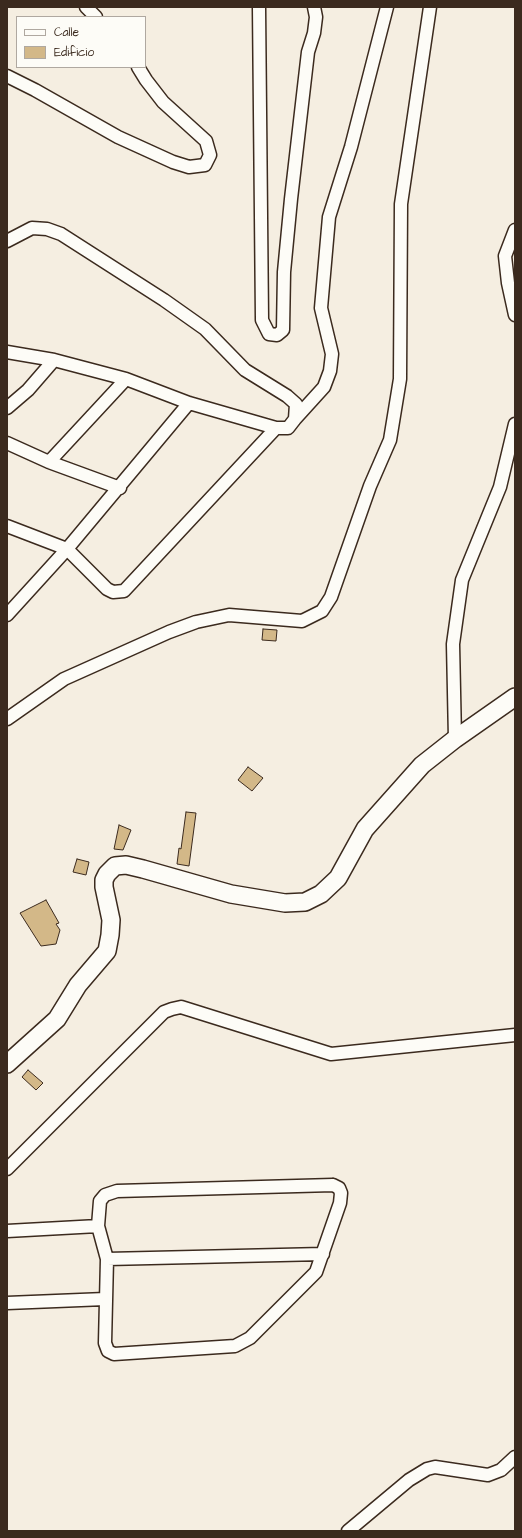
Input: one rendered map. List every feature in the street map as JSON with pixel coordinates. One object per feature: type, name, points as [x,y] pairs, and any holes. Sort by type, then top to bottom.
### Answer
[{"type":"main road","points":[[7,1064],[57,1019],[78,985],[107,951],[111,920],[104,880],[107,874],[116,866],[126,865],[231,894],[285,903],[305,902],[321,894],[338,878],[365,829],[422,765],[455,739],[515,698]]},
{"type":"street","points":[[86,7],[95,16]]},
{"type":"street","points":[[259,7],[262,320],[269,334],[277,335],[283,330],[284,272],[291,198],[308,52],[314,33],[316,17],[314,7]]},
{"type":"street","points":[[7,352],[54,360],[126,379],[189,403],[276,428],[288,428],[324,387],[330,371],[332,354],[321,308],[329,217],[351,147],[387,7]]},
{"type":"street","points":[[7,719],[64,679],[169,632],[196,622],[229,614],[302,621],[322,611],[331,597],[370,486],[390,440],[400,379],[401,204],[430,7]]},
{"type":"street","points":[[7,76],[35,90],[118,137],[174,162],[189,167],[205,165],[210,155],[206,141],[163,102],[139,68]]},
{"type":"street","points":[[7,241],[32,228],[47,229],[61,234],[164,300],[205,330],[245,370],[287,396],[296,404],[295,419]]},
{"type":"street","points":[[515,230],[505,256],[508,283],[515,315]]},
{"type":"street","points":[[7,408],[28,390],[54,360]]},
{"type":"street","points":[[49,462],[126,379]]},
{"type":"street","points":[[7,615],[120,488],[189,403]]},
{"type":"street","points":[[455,739],[453,644],[462,580],[500,487],[515,424]]},
{"type":"street","points":[[7,526],[67,549],[107,589],[113,592],[124,590],[276,428]]},
{"type":"street","points":[[7,443],[49,462],[120,488]]},
{"type":"street","points":[[7,1169],[164,1012],[172,1009],[181,1007],[331,1054],[515,1035]]},
{"type":"street","points":[[333,1184],[339,1188],[341,1193],[323,1254],[316,1272],[250,1338],[234,1346],[114,1354],[108,1351],[105,1343],[107,1259],[98,1226],[100,1201],[105,1195],[118,1191],[333,1184]]},
{"type":"street","points":[[7,1231],[98,1226]]},
{"type":"street","points":[[107,1259],[323,1254]]},
{"type":"street","points":[[7,1303],[105,1299]]},
{"type":"street","points":[[348,1531],[409,1480],[427,1469],[435,1467],[488,1475],[500,1470],[515,1457]]},
{"type":"building","points":[[263,629],[277,630],[276,641],[262,640]]},
{"type":"building","points":[[248,767],[263,778],[252,791],[238,780]]},
{"type":"building","points":[[186,812],[196,813],[189,866],[177,864],[179,848],[181,849]]},
{"type":"building","points":[[119,825],[131,830],[123,850],[114,849]]},
{"type":"building","points":[[77,859],[89,862],[86,875],[73,872]]},
{"type":"building","points":[[46,900],[59,923],[56,924],[60,930],[56,944],[41,946],[20,913]]},
{"type":"building","points":[[28,1070],[43,1083],[36,1090],[22,1077]]}]
